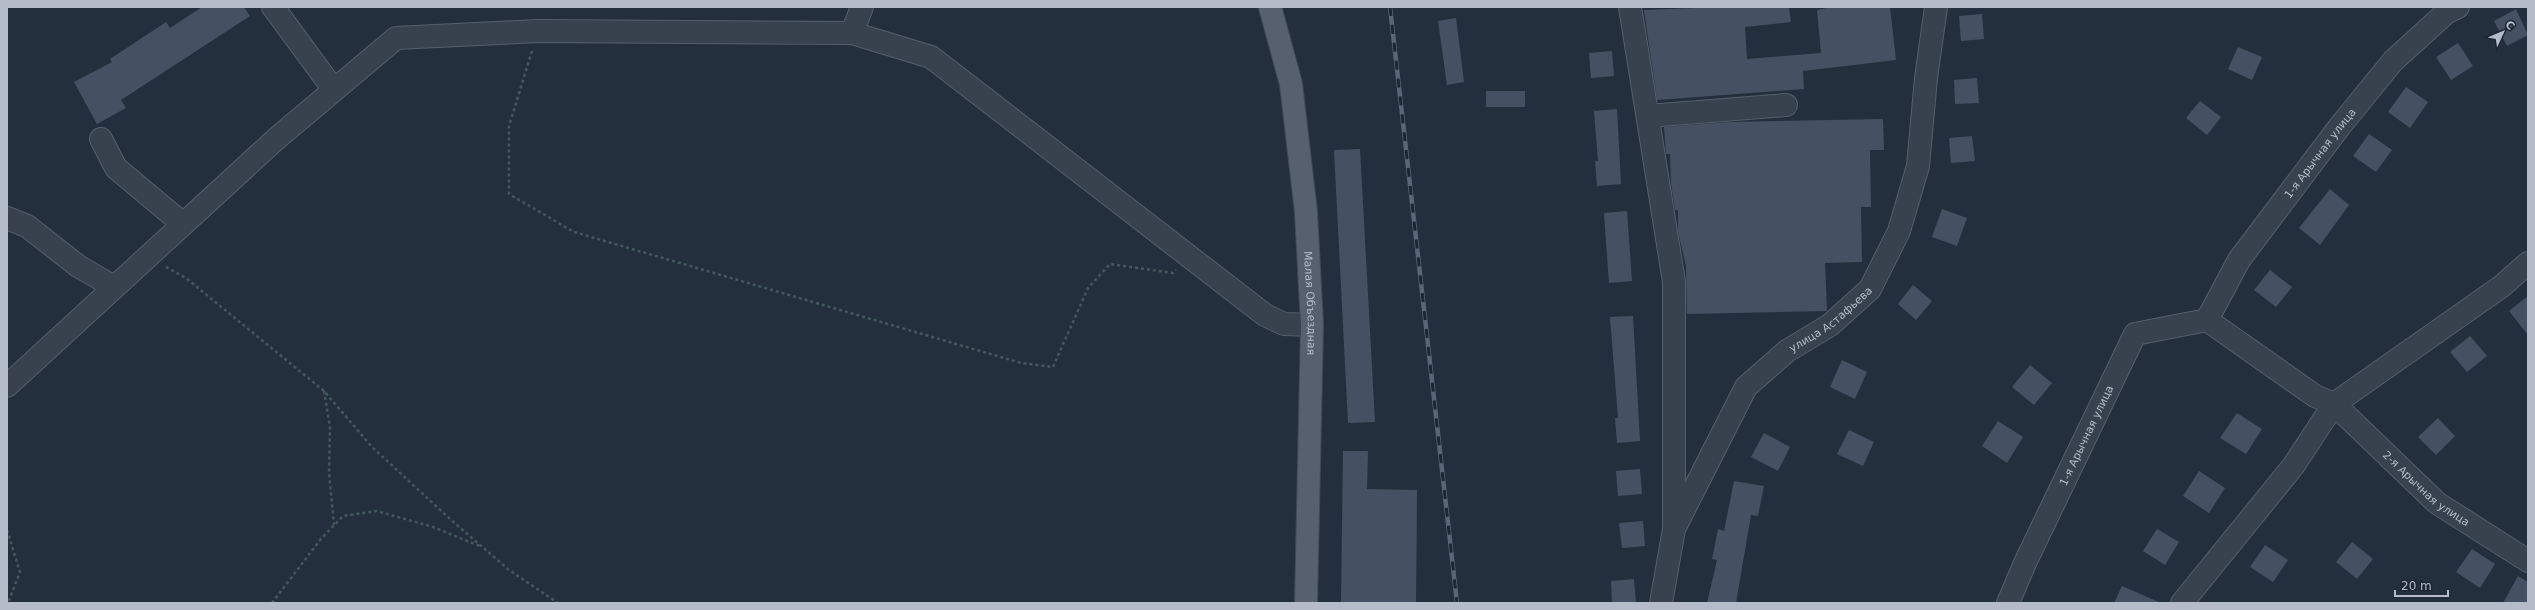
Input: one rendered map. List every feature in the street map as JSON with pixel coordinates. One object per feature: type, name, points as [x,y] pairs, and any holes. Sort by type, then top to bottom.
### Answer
[{"type":"main road","name":"Малая Объездная","points":[[1270,7],[1291,84],[1306,212],[1312,325],[1306,603]]},
{"type":"street","points":[[273,7],[334,90]]},
{"type":"street","points":[[852,33],[862,7]]},
{"type":"street","points":[[1630,7],[1674,282],[1674,529]]},
{"type":"street","name":"улица Астафьева","points":[[1661,603],[1674,529],[1746,387],[1787,351],[1830,325],[1870,289],[1899,231],[1918,166],[1926,78],[1936,7]]},
{"type":"street","name":"1-я Арычная улица","points":[[2008,603],[2025,563],[2135,334],[2207,320],[2239,260],[2393,61],[2447,12],[2458,7]]},
{"type":"street","points":[[7,386],[276,139],[396,38],[538,31],[852,33],[931,57],[1191,260],[1265,315],[1284,324],[1312,325]]},
{"type":"street","points":[[1648,116],[1786,105]]},
{"type":"street","points":[[101,139],[116,168],[183,224]]},
{"type":"street","points":[[7,218],[27,226],[78,266],[114,287]]},
{"type":"street","points":[[2182,603],[2294,465],[2334,404],[2502,286],[2528,263]]},
{"type":"street","points":[[2207,320],[2315,396],[2334,404]]},
{"type":"street","name":"2-я Арычная улица","points":[[2334,404],[2438,503],[2528,561]]},
{"type":"path","points":[[538,31],[509,126],[509,194],[574,232],[1022,363],[1053,366],[1088,288],[1110,264],[1173,273],[1191,260]]},
{"type":"path","points":[[148,257],[186,278],[324,391],[372,447],[509,570],[558,603]]},
{"type":"path","points":[[324,391],[330,427],[329,473],[334,525]]},
{"type":"path","points":[[272,603],[320,540],[343,516],[377,511],[433,527],[485,549]]},
{"type":"path","points":[[7,530],[20,572],[8,603]]},
{"type":"building","points":[[202,7],[244,7],[250,16],[121,100],[126,108],[97,124],[74,82],[112,62],[110,59],[166,22],[170,28]]},
{"type":"building","points":[[1724,7],[1789,7],[1791,22],[1745,27],[1747,59],[1821,53],[1817,10],[1831,7],[1890,7],[1896,60],[1803,71],[1804,89],[1657,100],[1644,10]]},
{"type":"building","points":[[2516,9],[2528,35],[2507,46],[2494,21]]},
{"type":"building","points":[[1982,14],[1984,39],[1961,41],[1959,16]]},
{"type":"building","points":[[1456,18],[1464,82],[1447,85],[1438,21]]},
{"type":"building","points":[[2458,43],[2473,66],[2451,80],[2436,57]]},
{"type":"building","points":[[2238,47],[2262,57],[2252,80],[2228,69]]},
{"type":"building","points":[[1612,51],[1614,76],[1591,78],[1589,53]]},
{"type":"building","points":[[1977,78],[1979,103],[1955,104],[1954,80]]},
{"type":"building","points":[[2406,87],[2428,102],[2410,128],[2388,112]]},
{"type":"building","points":[[1486,91],[1525,91],[1525,107],[1486,107]]},
{"type":"building","points":[[2200,101],[2221,117],[2207,135],[2186,118]]},
{"type":"building","points":[[1617,109],[1621,184],[1597,186],[1595,161],[1598,161],[1594,111]]},
{"type":"building","points":[[1883,119],[1884,150],[1870,150],[1871,207],[1861,207],[1862,262],[1825,263],[1827,311],[1687,314],[1686,266],[1678,231],[1678,210],[1675,210],[1671,183],[1670,154],[1666,154],[1664,127],[1730,122]]},
{"type":"building","points":[[2369,134],[2392,150],[2376,172],[2353,156]]},
{"type":"building","points":[[1972,136],[1975,161],[1951,163],[1949,138]]},
{"type":"building","points":[[1360,149],[1375,422],[1348,423],[1334,150]]},
{"type":"building","points":[[2330,189],[2349,205],[2320,245],[2299,228]]},
{"type":"building","points":[[1942,209],[1967,218],[1957,246],[1932,237]]},
{"type":"building","points":[[1627,211],[1632,281],[1609,283],[1604,213]]},
{"type":"building","points":[[2270,270],[2292,287],[2276,307],[2254,290]]},
{"type":"building","points":[[1913,285],[1932,301],[1916,320],[1898,304]]},
{"type":"building","points":[[2528,296],[2528,335],[2509,311]]},
{"type":"building","points":[[1633,316],[1640,441],[1617,443],[1615,418],[1618,418],[1610,317]]},
{"type":"building","points":[[2470,336],[2487,356],[2467,372],[2450,352]]},
{"type":"building","points":[[1842,360],[1867,372],[1855,399],[1830,387]]},
{"type":"building","points":[[2030,365],[2052,383],[2034,405],[2012,387]]},
{"type":"building","points":[[2237,413],[2262,429],[2246,454],[2220,438]]},
{"type":"building","points":[[2438,418],[2455,436],[2436,455],[2418,437]]},
{"type":"building","points":[[1998,421],[2023,437],[2007,463],[1982,446]]},
{"type":"building","points":[[1849,430],[1874,442],[1863,466],[1837,454]]},
{"type":"building","points":[[1764,433],[1790,447],[1778,471],[1751,457]]},
{"type":"building","points":[[1343,451],[1368,451],[1367,489],[1417,490],[1416,603],[1341,603]]},
{"type":"building","points":[[1640,469],[1642,494],[1618,496],[1616,471]]},
{"type":"building","points":[[2199,471],[2225,488],[2209,513],[2183,496]]},
{"type":"building","points":[[1734,481],[1764,486],[1758,516],[1751,515],[1736,603],[1707,603],[1717,560],[1712,559],[1718,529],[1724,531]]},
{"type":"building","points":[[1643,521],[1645,546],[1622,548],[1619,523]]},
{"type":"building","points":[[2157,529],[2179,542],[2165,565],[2143,551]]},
{"type":"building","points":[[2352,542],[2373,559],[2357,579],[2336,562]]},
{"type":"building","points":[[2265,545],[2288,560],[2273,582],[2250,567]]},
{"type":"building","points":[[2472,549],[2495,564],[2480,588],[2456,572]]},
{"type":"building","points":[[2518,576],[2528,582],[2528,603],[2503,603]]},
{"type":"building","points":[[1634,579],[1636,603],[1612,603],[1611,581]]},
{"type":"building","points":[[2122,586],[2161,603],[2114,603]]},
{"type":"railway","points":[[1390,7],[1457,603]]}]
